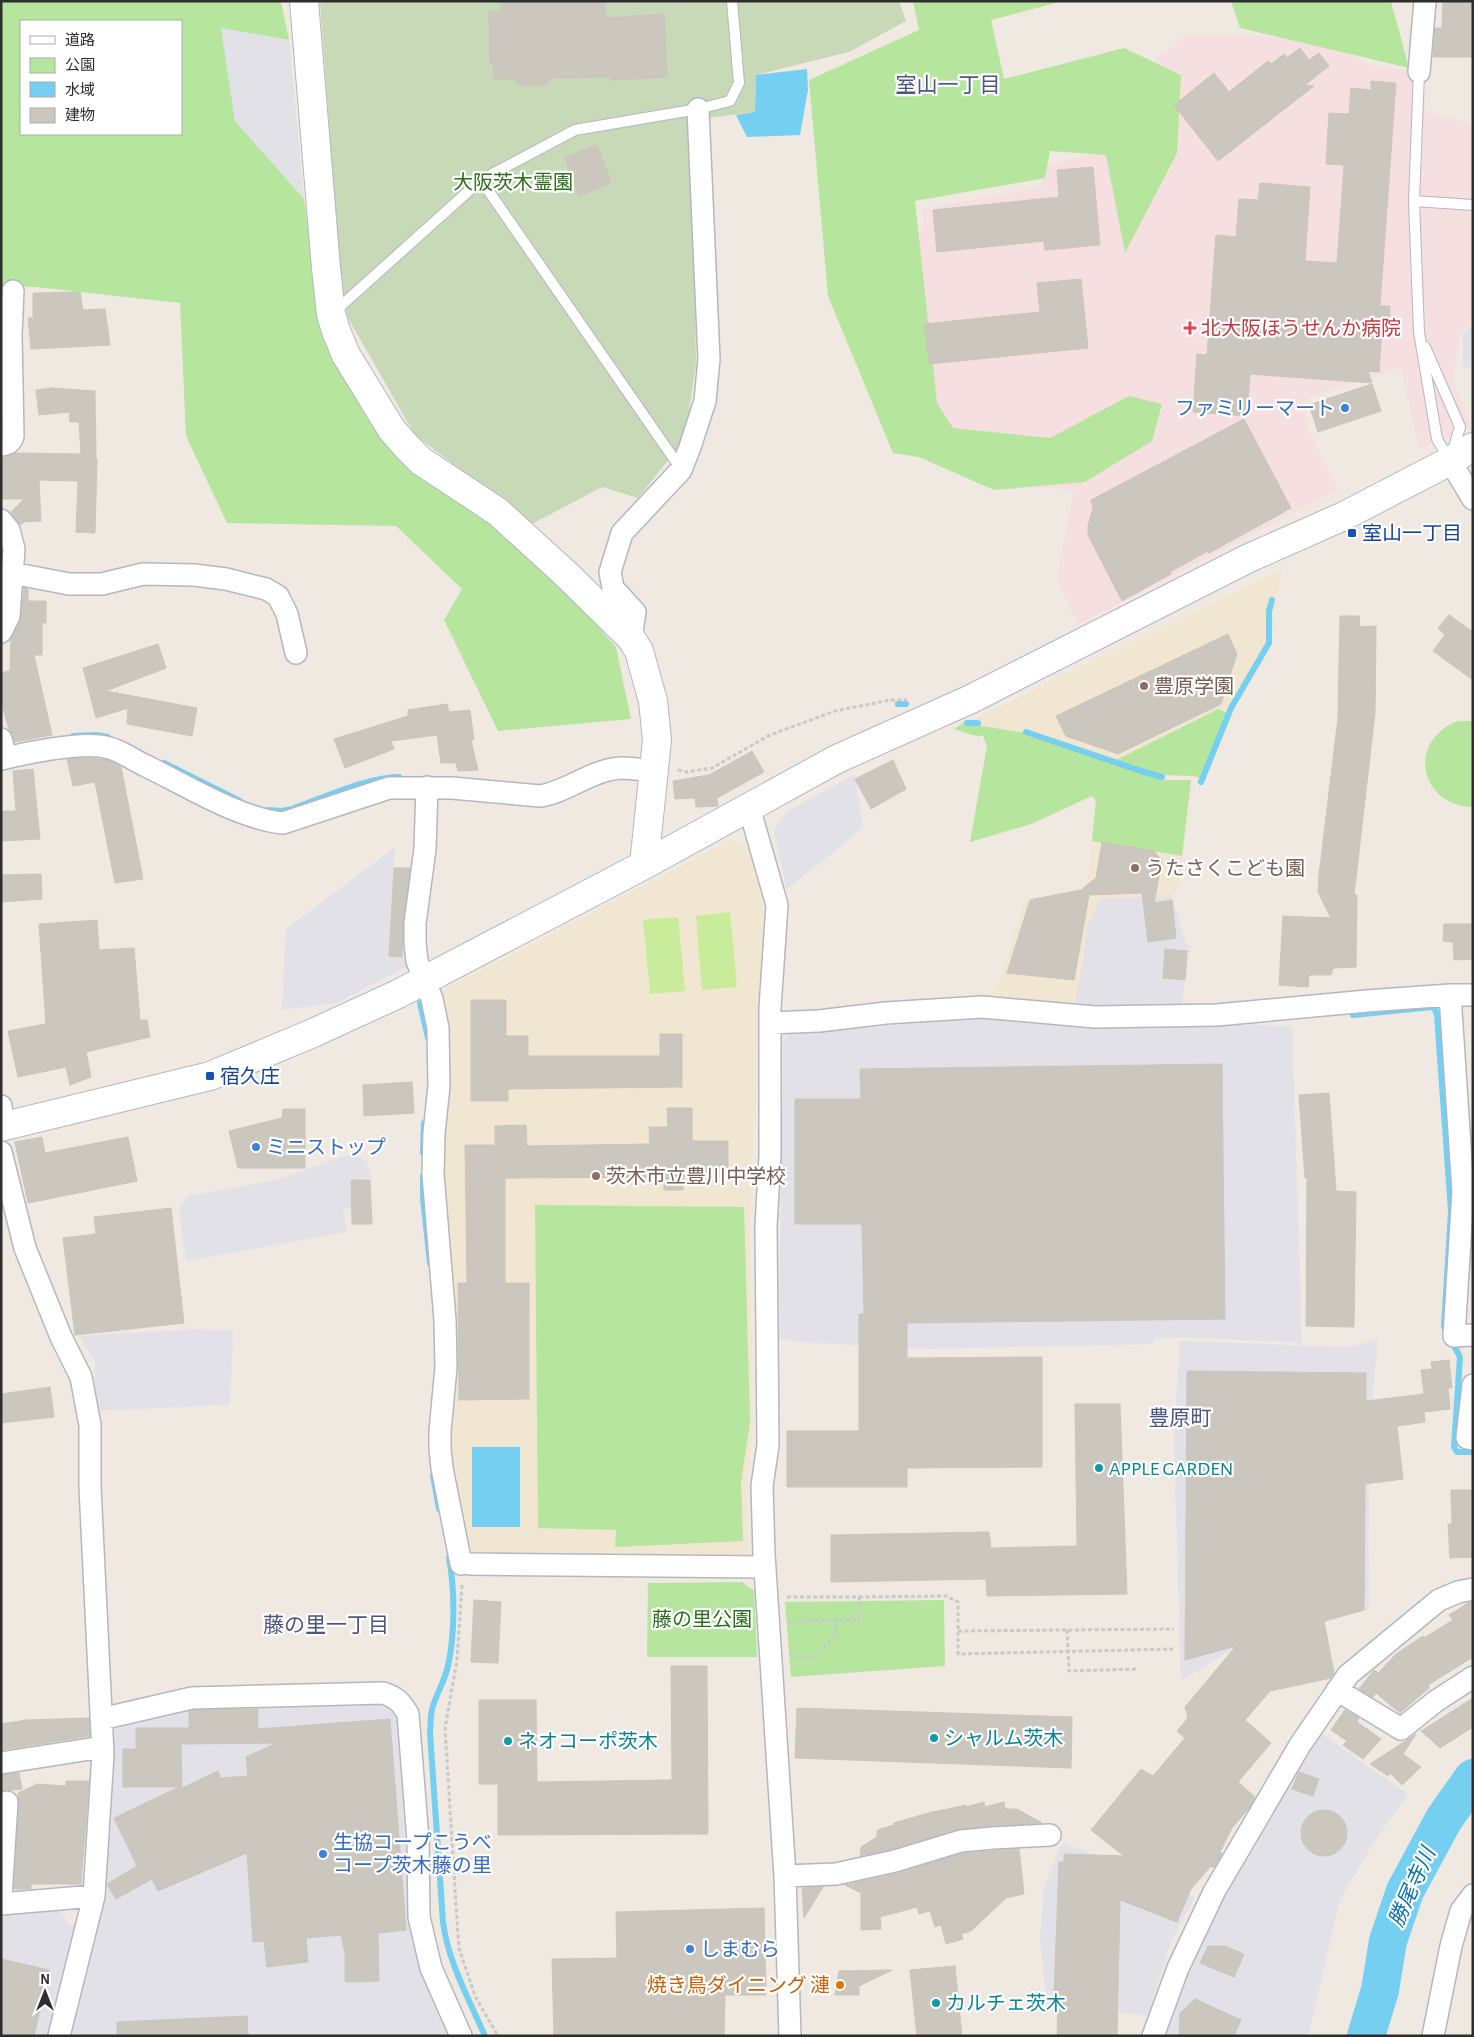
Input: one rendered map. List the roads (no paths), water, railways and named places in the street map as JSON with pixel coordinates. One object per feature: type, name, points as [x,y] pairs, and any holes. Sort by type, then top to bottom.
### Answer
[{"type":"street","points":[[304,1],[331,314],[336,331],[346,356],[392,430],[407,447],[421,461],[498,512],[567,575],[631,638],[639,651],[646,670],[653,701],[657,740],[644,865]]},
{"type":"street","points":[[1419,72],[1425,1]]},
{"type":"street","points":[[631,638],[635,612],[613,588],[610,572],[619,540],[622,532],[644,506],[681,470],[705,401],[709,359],[698,109]]},
{"type":"street","points":[[1,445],[8,444],[12,441],[13,436],[11,334],[13,291]]},
{"type":"street","points":[[59,2036],[94,1896],[103,1747],[90,1487],[90,1425],[81,1377],[61,1337],[25,1248],[2,1128],[210,1076],[314,1034],[424,980],[644,865],[837,759],[971,699],[1249,558],[1344,516],[1450,461],[1473,446]]},
{"type":"street","points":[[1450,461],[1473,499]]},
{"type":"street","points":[[1,520],[9,530],[14,549],[9,616],[1,632]]},
{"type":"street","points":[[12,573],[69,584],[102,584],[142,574],[194,575],[226,579],[266,589],[278,596],[287,614],[296,652]]},
{"type":"street","points":[[3,752],[101,746],[124,755],[246,814],[283,823],[380,790],[427,787],[540,796],[550,795],[582,780],[614,769],[621,768],[653,772]]},
{"type":"street","points":[[427,787],[425,849],[415,923],[417,961],[432,999],[438,1028],[439,1059],[432,1174],[446,1346],[440,1449],[442,1468],[465,1564],[764,1567]]},
{"type":"street","points":[[749,807],[777,904],[770,1024],[770,1156],[766,1226],[768,1445],[762,1486],[764,1567],[785,1876],[790,2036]]},
{"type":"street","points":[[1450,995],[1468,1188],[1467,1221],[1454,1336],[1473,1335]]},
{"type":"street","points":[[770,1024],[820,1021],[886,1013],[982,1007],[1095,1017],[1217,1015],[1367,1001],[1473,995]]},
{"type":"street","points":[[1473,1385],[1467,1438],[1473,1439]]},
{"type":"street","points":[[1153,2036],[1178,1968],[1214,1892],[1300,1745],[1337,1690],[1348,1675],[1439,1600],[1458,1592],[1473,1589]]},
{"type":"street","points":[[1337,1690],[1401,1729],[1436,1701],[1473,1677]]},
{"type":"street","points":[[102,1719],[192,1698],[383,1693],[395,1697],[403,1704],[408,1714],[418,1840],[419,1917],[430,1968],[461,2036]]},
{"type":"street","points":[[1,1763],[103,1747]]},
{"type":"street","points":[[1,1897],[7,1802]]},
{"type":"street","points":[[785,1876],[836,1874],[895,1861],[962,1841],[1050,1835]]},
{"type":"street","points":[[1433,2036],[1451,1946],[1461,1911],[1473,1895]]},
{"type":"street","points":[[1,1904],[94,1896]]},
{"type":"lane","points":[[331,314],[481,180],[574,130],[698,109],[730,101],[739,83],[732,1]]},
{"type":"lane","points":[[1419,72],[1414,201],[1419,332],[1436,439],[1450,461]]},
{"type":"lane","points":[[481,180],[681,470]]},
{"type":"lane","points":[[1414,201],[1473,205]]},
{"type":"lane","points":[[1419,332],[1460,427],[1450,461]]},
{"type":"water","points":[[807,69],[808,90],[800,135],[747,137],[736,115],[755,112],[756,75]]},
{"type":"water","points":[[472,1447],[520,1447],[520,1527],[472,1527]]},
{"type":"waterway","points":[[1201,782],[1231,708],[1269,643],[1269,611],[1272,600]]},
{"type":"waterway","points":[[898,704],[906,704]]},
{"type":"waterway","points":[[967,723],[978,723]]},
{"type":"waterway","points":[[1026,732],[1162,777]]},
{"type":"waterway","points":[[73,736],[96,735],[108,737]]},
{"type":"waterway","points":[[164,763],[240,801]]},
{"type":"waterway","points":[[269,810],[282,811],[292,809],[359,784],[373,780],[399,777]]},
{"type":"waterway","points":[[420,1003],[428,1038]]},
{"type":"waterway","points":[[1353,1015],[1432,1007],[1437,1015],[1451,1211],[1444,1326],[1460,1357],[1454,1447],[1457,1452],[1473,1452]]},
{"type":"waterway","points":[[423,1153],[424,1123]]},
{"type":"waterway","points":[[423,1176],[423,1198],[430,1263]]},
{"type":"waterway","points":[[433,1475],[439,1509]]},
{"type":"waterway","points":[[449,1558],[453,1598],[452,1640],[447,1671],[432,1709],[430,1733],[443,1922],[454,1966],[485,2036]]},
{"type":"waterway","name":"勝尾寺川","points":[[1366,2036],[1380,1990],[1388,1941],[1405,1891],[1444,1819],[1473,1778]]},
{"type":"place","name":"北大阪ほうせんか病院","points":[[1190,328]]},
{"type":"place","name":"ファミリーマート","points":[[1345,408]]},
{"type":"place","name":"室山一丁目","points":[[1352,533]]},
{"type":"place","name":"豊原学園","points":[[1144,686]]},
{"type":"place","name":"うたさくこども園","points":[[1135,868]]},
{"type":"place","name":"宿久庄","points":[[210,1076]]},
{"type":"place","name":"ミニストップ","points":[[256,1147]]},
{"type":"place","name":"茨木市立豊川中学校","points":[[596,1176]]},
{"type":"place","name":"APPLE GARDEN","points":[[1099,1468]]},
{"type":"place","name":"シャルム茨木","points":[[934,1738]]},
{"type":"place","name":"ネオコーポ茨木","points":[[508,1741]]},
{"type":"place","name":"生協コープこうべ コープ茨木藤の里","points":[[323,1854]]},
{"type":"place","name":"しまむら","points":[[690,1949]]},
{"type":"place","name":"焼き鳥ダイニング 漣","points":[[840,1985]]},
{"type":"place","name":"カルチェ茨木","points":[[936,2003]]},
{"type":"district","name":"室山一丁目","points":[[948,85]]},
{"type":"district","name":"豊原町","points":[[1180,1418]]},
{"type":"district","name":"藤の里一丁目","points":[[326,1625]]},
{"type":"park label","name":"大阪茨木霊園","points":[[513,182]]},
{"type":"park label","name":"藤の里公園","points":[[702,1619]]}]
